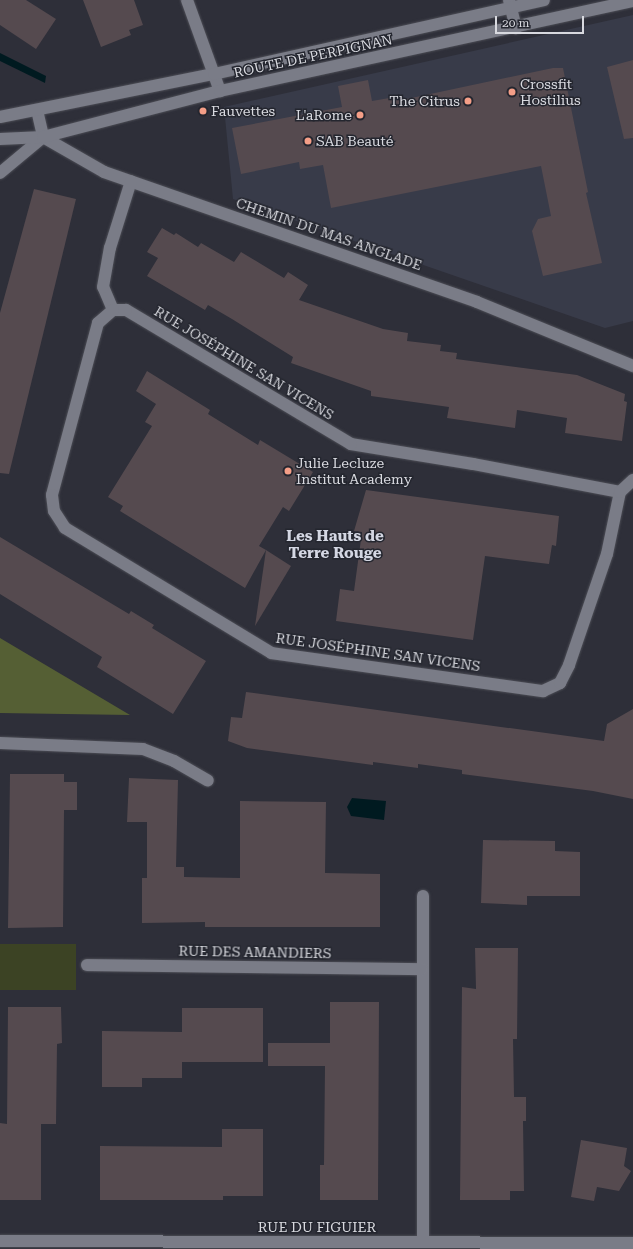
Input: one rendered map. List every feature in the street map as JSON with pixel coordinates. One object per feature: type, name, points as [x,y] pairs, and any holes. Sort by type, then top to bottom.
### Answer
[{"type":"street","points":[[187,0],[220,91]]},
{"type":"street","name":"ROUTE DE PERPIGNAN","points":[[0,117],[214,74],[510,4],[544,0]]},
{"type":"street","name":"ROUTE DE PERPIGNAN","points":[[0,139],[42,137],[220,91],[633,2]]},
{"type":"street","points":[[510,4],[516,28]]},
{"type":"street","points":[[0,173],[42,137],[37,110]]},
{"type":"street","name":"CHEMIN DU MAS ANGLADE","points":[[42,137],[104,172],[477,302],[633,366]]},
{"type":"street","points":[[113,310],[103,287],[110,248],[131,181]]},
{"type":"street","name":"RUE JOSÉPHINE SAN VICENS","points":[[113,310],[126,310],[351,444],[473,464],[620,492],[607,554],[569,665],[560,683],[543,692],[271,653],[65,528],[54,511],[52,494],[92,339],[98,323],[113,310]]},
{"type":"street","points":[[620,492],[633,480]]},
{"type":"street","points":[[0,743],[143,749],[174,761],[208,781]]},
{"type":"street","points":[[423,896],[423,1242]]},
{"type":"street","name":"RUE DES AMANDIERS","points":[[87,964],[422,969]]},
{"type":"street","name":"RUE DU FIGUIER","points":[[0,1241],[423,1242],[440,1246],[633,1243]]},
{"type":"shaded area","points":[[633,15],[633,321],[605,328],[233,199],[224,107]]},
{"type":"shaded area","points":[[0,53],[46,76],[45,83],[0,61]]},
{"type":"shaded area","points":[[352,798],[386,801],[384,820],[351,816],[347,807]]},
{"type":"green space","points":[[0,638],[130,715],[0,713]]},
{"type":"green space","points":[[0,944],[76,944],[76,990],[0,990]]},
{"type":"building","points":[[0,0],[26,0],[56,19],[36,49],[0,25]]},
{"type":"building","points":[[83,0],[134,0],[143,25],[129,30],[131,35],[101,47]]},
{"type":"building","points":[[633,60],[633,138],[624,139],[607,67]]},
{"type":"building","points":[[553,68],[563,68],[588,192],[586,193],[602,263],[543,276],[532,231],[538,219],[551,216],[541,166],[331,208],[323,165],[300,169],[299,162],[241,174],[232,128],[342,107],[338,86],[368,80],[372,101],[401,96],[402,100]]},
{"type":"building","points":[[34,189],[76,199],[9,474],[0,473],[0,313]]},
{"type":"building","points":[[162,228],[174,235],[176,233],[198,247],[201,243],[234,262],[241,252],[284,278],[288,272],[308,285],[299,300],[383,329],[408,333],[407,341],[441,345],[440,351],[457,353],[456,359],[577,375],[625,394],[624,401],[627,402],[622,441],[565,433],[567,418],[517,410],[515,428],[447,418],[449,407],[371,396],[371,391],[291,363],[293,357],[232,319],[208,305],[205,310],[147,276],[158,258],[147,252]]},
{"type":"building","points":[[147,371],[210,410],[208,414],[258,445],[260,440],[313,472],[289,511],[283,507],[259,546],[266,550],[245,588],[120,511],[123,506],[108,497],[152,426],[145,422],[156,404],[136,391]]},
{"type":"building","points":[[366,490],[559,516],[556,546],[552,545],[549,564],[485,556],[473,640],[336,621],[340,589],[354,591],[362,532],[354,531]]},
{"type":"building","points":[[0,537],[129,614],[131,611],[154,625],[152,628],[206,661],[173,714],[97,667],[102,657],[0,594]]},
{"type":"building","points":[[266,550],[291,566],[255,626]]},
{"type":"building","points":[[246,692],[604,741],[607,724],[633,709],[633,799],[593,791],[462,774],[462,770],[418,764],[418,768],[373,762],[373,765],[247,748],[228,741],[231,717],[242,718]]},
{"type":"building","points":[[10,774],[64,774],[64,782],[77,782],[77,810],[64,810],[63,927],[8,928]]},
{"type":"building","points":[[129,778],[178,780],[176,867],[184,867],[184,877],[240,878],[240,801],[326,802],[325,873],[380,874],[380,927],[205,927],[205,922],[142,923],[142,878],[147,878],[147,822],[127,822]]},
{"type":"building","points":[[483,840],[555,841],[555,851],[580,852],[580,896],[527,896],[527,905],[481,903]]},
{"type":"building","points":[[475,948],[518,948],[517,1039],[513,1039],[514,1097],[526,1097],[526,1121],[523,1121],[524,1191],[510,1191],[510,1200],[460,1200],[462,987],[476,989]]},
{"type":"building","points":[[330,1002],[379,1002],[378,1200],[320,1200],[320,1165],[324,1165],[325,1066],[268,1066],[268,1043],[330,1043]]},
{"type":"building","points":[[8,1007],[61,1007],[62,1043],[57,1044],[56,1124],[41,1124],[41,1200],[0,1200],[0,1123],[7,1124]]},
{"type":"building","points":[[182,1008],[263,1008],[263,1062],[182,1062],[182,1078],[142,1078],[142,1087],[102,1087],[102,1031],[182,1032]]},
{"type":"building","points":[[222,1129],[263,1129],[263,1196],[223,1196],[223,1200],[100,1200],[100,1146],[222,1147]]},
{"type":"building","points":[[581,1140],[627,1148],[624,1166],[631,1171],[619,1191],[597,1187],[594,1201],[571,1197]]},
{"type":"place","name":"Crossfit Hostilius","points":[[512,92]]},
{"type":"place","name":"The Citrus","points":[[468,101]]},
{"type":"place","name":"Fauvettes","points":[[203,111]]},
{"type":"place","name":"L'aRome","points":[[360,115]]},
{"type":"place","name":"SAB Beauté","points":[[308,141]]},
{"type":"place","name":"Julie Lecluze Institut Academy","points":[[288,471]]},
{"type":"district","name":"Les Hauts de Terre Rouge","points":[[335,544]]}]
